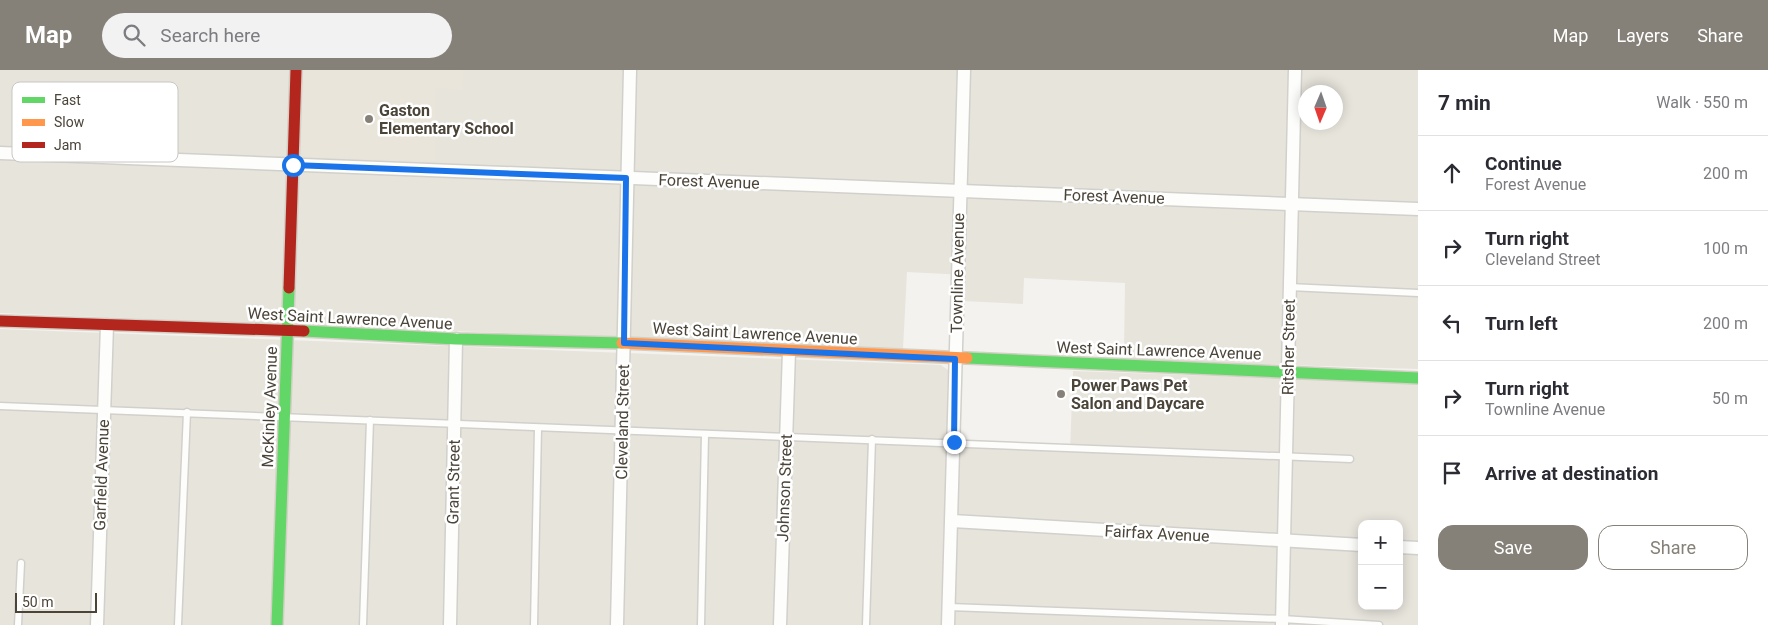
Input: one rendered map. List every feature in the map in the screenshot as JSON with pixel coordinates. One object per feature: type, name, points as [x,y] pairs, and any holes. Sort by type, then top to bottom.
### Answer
[{"type":"street","name":"McKinley Avenue","points":[[278,625],[296,70]]},
{"type":"street","name":"Cleveland Street","points":[[617,625],[630,70]]},
{"type":"street","name":"Townline Avenue","points":[[948,625],[959,190],[964,70]]},
{"type":"street","name":"Ritsher Street","points":[[1282,622],[1296,70]]},
{"type":"street","name":"Forest Avenue","points":[[178,160],[1418,209]]},
{"type":"street","name":"West Saint Lawrence Avenue","points":[[0,321],[287,330],[456,339],[624,343],[1418,378]]},
{"type":"street","name":"Garfield Avenue","points":[[97,625],[107,325]]},
{"type":"street","name":"Grant Street","points":[[450,625],[456,339]]},
{"type":"street","name":"Johnson Street","points":[[780,625],[788,351]]},
{"type":"street","name":"Fairfax Avenue","points":[[952,521],[1358,545]]},
{"type":"street","points":[[1403,547],[1418,548]]},
{"type":"lane","points":[[1289,287],[1418,293]]},
{"type":"lane","points":[[0,406],[1350,458]]},
{"type":"lane","points":[[178,625],[187,412]]},
{"type":"lane","points":[[363,625],[370,420]]},
{"type":"lane","points":[[534,625],[538,428]]},
{"type":"lane","points":[[701,625],[705,434]]},
{"type":"lane","points":[[866,625],[872,439]]},
{"type":"lane","points":[[18,625],[21,562]]},
{"type":"lane","points":[[949,607],[1379,625]]},
{"type":"shaded area","points":[[0,70],[1418,70],[1418,369],[1130,360],[1129,354],[1124,350],[1125,283],[1024,278],[1023,304],[964,301],[965,275],[907,272],[903,349],[0,313]]},
{"type":"shaded area","name":"Gaston Elementary School","points":[[304,70],[463,70],[462,90],[435,88],[435,161],[306,157],[301,148]]},
{"type":"shaded area","points":[[0,329],[941,365],[948,370],[947,446],[1070,451],[1073,371],[1418,383],[1418,625],[0,625]]},
{"type":"traffic: fast","points":[[277,625],[289,288]]},
{"type":"traffic: fast","points":[[304,331],[456,339],[622,343]]},
{"type":"traffic: fast","points":[[967,358],[1418,378]]},
{"type":"traffic: slow","points":[[622,343],[967,358]]},
{"type":"traffic: jam","points":[[289,288],[296,70]]},
{"type":"traffic: jam","points":[[0,321],[304,331]]},
{"type":"place","name":"Gaston Elementary School","points":[[369,119]]},
{"type":"place","name":"Power Paws Pet Salon and Daycare","points":[[1061,394]]},
{"type":"route","points":[[293,165],[626,178],[624,343],[955,359],[954,442]]}]
